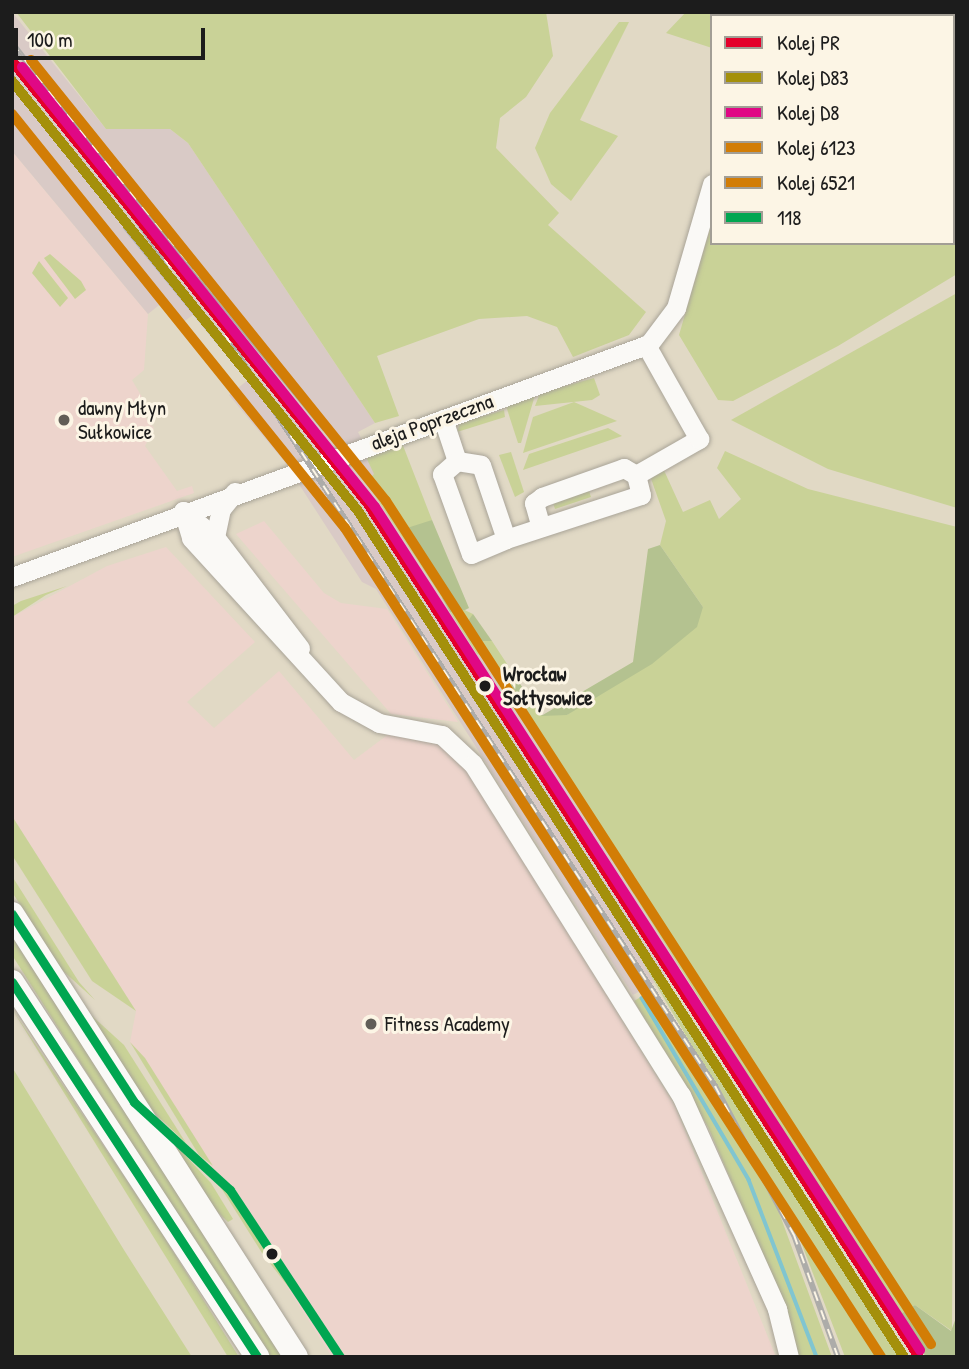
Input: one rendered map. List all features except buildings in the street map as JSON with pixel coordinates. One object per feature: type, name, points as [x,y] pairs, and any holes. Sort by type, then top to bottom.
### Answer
[{"type":"main road","points":[[12,914],[296,1357]]},
{"type":"main road","points":[[12,982],[257,1357]]},
{"type":"street","name":"aleja Poprzeczna","points":[[12,577],[237,491],[646,345],[664,331],[676,308],[710,191]]},
{"type":"street","points":[[636,475],[699,439],[646,345]]},
{"type":"street","points":[[443,419],[457,461]]},
{"type":"street","points":[[457,461],[481,465],[506,539]]},
{"type":"street","points":[[457,461],[442,474],[471,554],[506,539],[641,495],[636,475],[624,468],[542,497],[534,503],[541,527]]},
{"type":"street","points":[[215,537],[221,509],[237,491]]},
{"type":"street","points":[[183,511],[215,537],[286,625],[313,670]]},
{"type":"street","points":[[183,511],[191,538],[313,670],[362,716],[442,735],[473,764],[681,1095],[777,1309],[789,1357]]},
{"type":"street","points":[[145,527],[191,538]]},
{"type":"shaded area","points":[[12,12],[106,129],[170,129],[188,143],[375,423],[358,432],[373,462],[686,964],[633,995],[376,589],[362,582],[284,461],[229,395],[248,380],[194,314],[181,324],[163,302],[148,314],[12,151]]},
{"type":"shaded area","points":[[12,151],[148,314],[144,370],[132,380],[142,397],[134,404],[154,428],[145,446],[177,491],[192,486],[194,493],[12,557]]},
{"type":"shaded area","points":[[264,521],[324,593],[341,603],[387,609],[458,722],[391,714],[236,534]]},
{"type":"shaded area","points":[[166,547],[255,642],[187,702],[214,728],[279,671],[354,760],[390,733],[447,747],[465,766],[675,1106],[776,1357],[332,1357],[130,1042],[136,1011],[12,816],[12,617],[107,566]]},
{"type":"green space","points":[[16,12],[546,12],[553,56],[526,97],[500,118],[496,148],[559,213],[548,225],[646,312],[629,335],[573,357],[557,327],[527,316],[479,319],[377,356],[399,416],[375,423],[188,143],[170,129],[106,129]]},
{"type":"green space","points":[[686,12],[727,12],[710,14],[710,47],[666,33]]},
{"type":"green space","points":[[777,12],[957,12],[957,118],[955,14]]},
{"type":"green space","points":[[619,22],[629,22],[580,120],[618,136],[571,201],[551,184],[535,148],[550,113]]},
{"type":"green space","points":[[957,130],[957,274],[838,346],[733,401],[718,400],[679,335],[710,229],[710,245],[955,245]]},
{"type":"green space","points":[[50,254],[81,281],[86,290],[75,299],[44,258]]},
{"type":"green space","points":[[39,261],[68,298],[60,307],[32,273]]},
{"type":"green space","points":[[957,293],[957,508],[828,469],[731,420]]},
{"type":"green space","points":[[594,378],[600,395],[592,400],[535,406],[540,393]]},
{"type":"green space","points":[[535,395],[521,443],[518,443],[506,406]]},
{"type":"green space","points":[[574,402],[617,421],[523,453],[533,417]]},
{"type":"green space","points":[[504,410],[505,417],[457,432],[460,423]]},
{"type":"green space","points":[[608,428],[622,436],[523,470],[529,454]]},
{"type":"green space","points":[[402,443],[432,520],[423,525],[418,542],[448,593],[442,598],[366,482],[374,474],[366,457]]},
{"type":"green space","points":[[725,451],[808,489],[957,527],[952,1331],[915,1305],[899,1315],[520,714],[528,696],[541,715],[567,715],[703,607],[660,545],[666,521],[649,473],[662,466],[683,512],[710,500],[719,519],[741,499],[717,468]]},
{"type":"green space","points":[[511,452],[524,492],[515,497],[499,455]]},
{"type":"green space","points":[[587,485],[591,497],[555,509],[551,497]]},
{"type":"green space","points":[[432,520],[469,608],[465,610],[450,612],[442,598],[448,593],[407,528]]},
{"type":"green space","points":[[660,545],[703,607],[697,627],[652,664],[567,715],[541,716],[633,662],[648,549]]},
{"type":"green space","points":[[67,586],[46,595],[12,617],[12,606]]},
{"type":"green space","points":[[458,607],[473,614],[470,641],[492,641],[509,667],[502,682],[488,657],[477,654],[450,612]]},
{"type":"green space","points":[[473,614],[492,641],[470,641],[463,628]]},
{"type":"green space","points":[[509,667],[528,696],[520,714],[515,698],[499,682]]},
{"type":"green space","points":[[12,816],[136,1011],[92,981],[12,855]]},
{"type":"green space","points":[[12,876],[79,982],[95,1000],[61,969],[12,892]]},
{"type":"green space","points":[[12,935],[288,1357],[267,1357],[12,955]]},
{"type":"green space","points":[[640,946],[684,1011],[902,1357],[845,1357],[789,1211],[635,949]]},
{"type":"green space","points":[[649,992],[777,1207],[832,1357],[798,1357],[776,1285],[708,1127],[634,1001]]},
{"type":"green space","points":[[12,1009],[156,1224],[239,1357],[228,1357]]},
{"type":"green space","points":[[91,1015],[124,1045],[186,1143],[146,1105]]},
{"type":"green space","points":[[130,1042],[145,1058],[213,1166],[199,1155]]},
{"type":"green space","points":[[12,1067],[124,1250],[192,1357],[12,1357]]},
{"type":"green space","points":[[168,1137],[211,1183],[233,1219],[228,1222],[207,1202]]},
{"type":"green space","points":[[218,1183],[238,1206],[293,1293],[262,1253]]},
{"type":"green space","points":[[915,1305],[951,1331],[957,1315],[957,1357],[926,1357],[899,1315]]},
{"type":"waterway","points":[[642,998],[749,1180],[817,1357]]},
{"type":"railway","points":[[12,43],[61,107]]},
{"type":"railway","points":[[54,99],[325,429]]},
{"type":"railway","points":[[107,177],[170,267]]},
{"type":"railway","points":[[125,226],[220,343]]},
{"type":"railway","points":[[225,335],[715,1086],[794,1235],[838,1357]]},
{"type":"rail line","name":"6521","points":[[31,60],[386,501],[931,1344]]},
{"type":"rail line","name":"PR","points":[[12,61],[368,504],[919,1357]]},
{"type":"rail line","name":"D8","points":[[22,67],[375,507],[920,1350]]},
{"type":"rail line","name":"D83","points":[[12,81],[358,511],[904,1357]]},
{"type":"rail line","name":"6123","points":[[12,114],[345,528],[881,1357]]},
{"type":"transit line","name":"118","points":[[12,914],[134,1102],[230,1190],[340,1357]]},
{"type":"transit line","name":"118","points":[[12,982],[257,1357]]},
{"type":"place","name":"dawny Młyn Sułkowice","points":[[64,420]]},
{"type":"place","name":"Wrocław Sołtysowice","points":[[485,686]]},
{"type":"place","name":"Fitness Academy","points":[[371,1024]]}]
